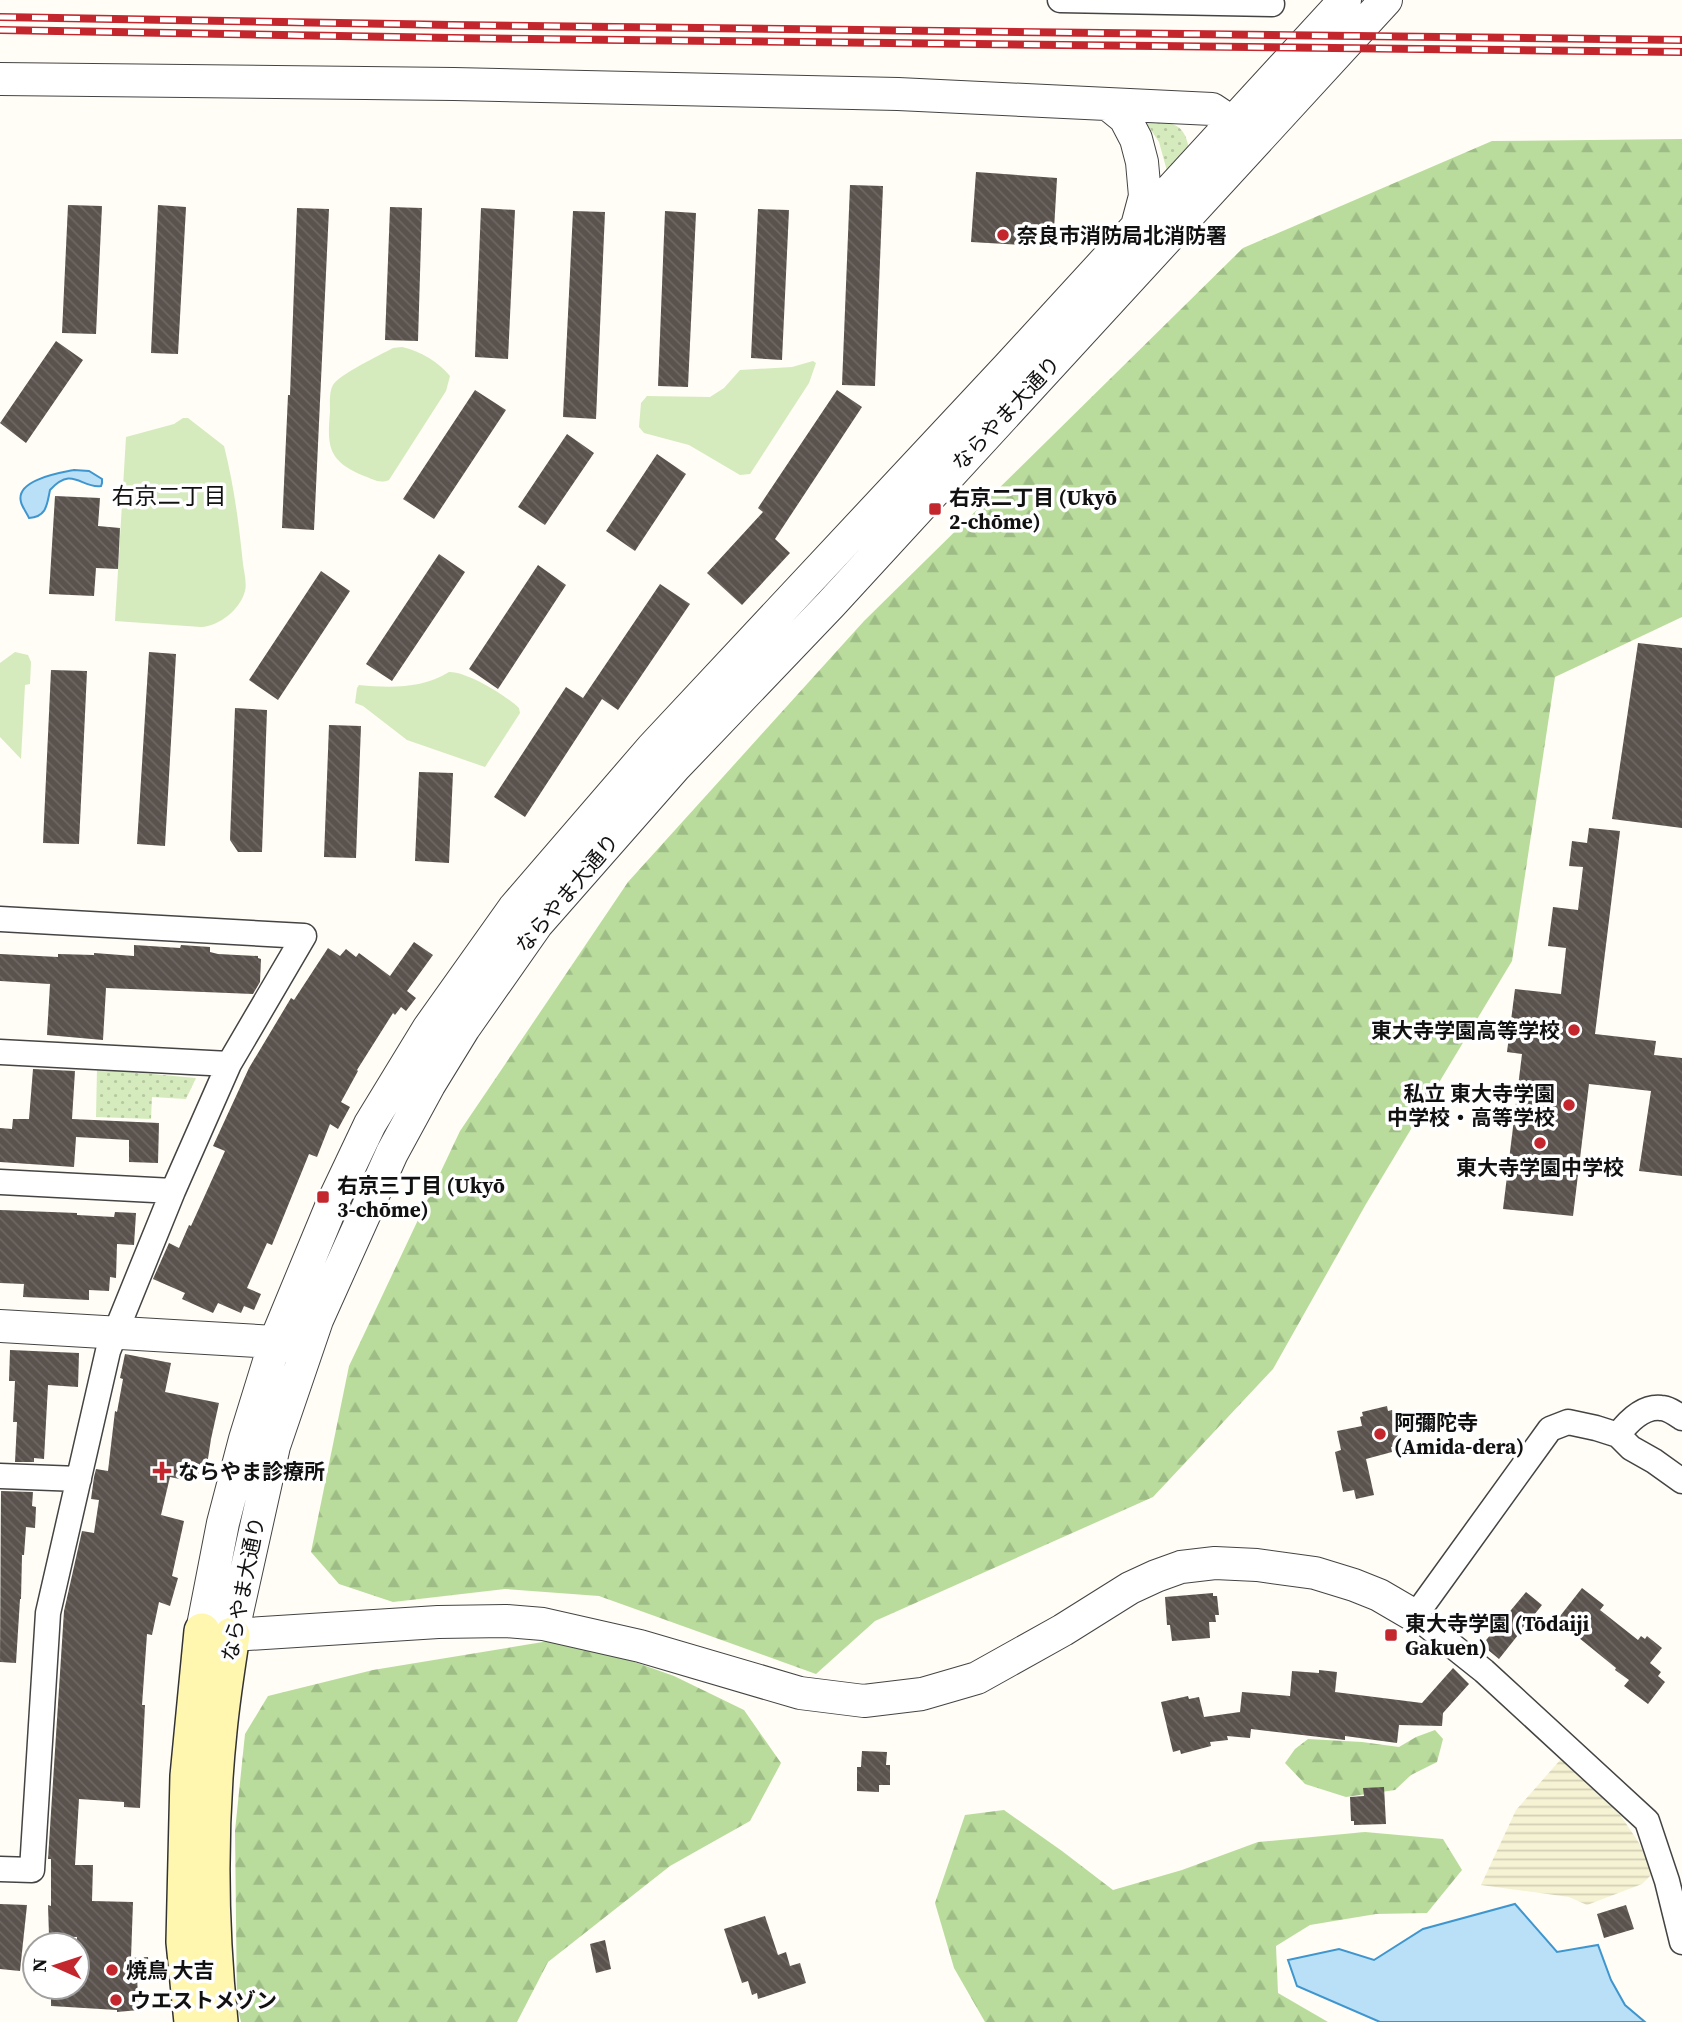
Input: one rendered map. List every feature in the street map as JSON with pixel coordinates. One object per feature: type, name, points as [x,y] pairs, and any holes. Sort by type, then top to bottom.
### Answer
[{"type":"main road","name":"ならやま大通り","points":[[192,2022],[184,1942],[188,1776],[217,1633]]},
{"type":"main road","name":"ならやま大通り","points":[[217,1633],[219,1732],[213,1820],[213,1925],[220,2022]]},
{"type":"street","points":[[1060,0],[1272,4]]},
{"type":"street","name":"ならやま大通り","points":[[217,1633],[274,1446],[322,1308],[392,1153],[464,1028],[537,925],[675,767],[831,604],[1244,133],[1345,0]]},
{"type":"street","name":"ならやま大通り","points":[[217,1633],[223,1523],[275,1342],[333,1202],[370,1124],[428,1029],[514,908],[652,748],[1008,368],[1137,226],[1244,133],[1386,0]]},
{"type":"street","points":[[0,79],[898,94],[1212,109],[1244,133]]},
{"type":"street","points":[[1109,105],[1125,118],[1136,139],[1142,162],[1145,196],[1137,226]]},
{"type":"street","points":[[0,919],[304,936],[229,1064],[115,1333],[104,1367],[48,1613],[32,1870],[0,1869]]},
{"type":"street","points":[[0,1052],[229,1064]]},
{"type":"street","points":[[0,1182],[173,1191]]},
{"type":"street","points":[[0,1326],[275,1342],[305,1352]]},
{"type":"street","points":[[1618,1435],[1631,1418],[1657,1407],[1682,1418]]},
{"type":"street","points":[[1415,1616],[1550,1429],[1568,1422],[1596,1427],[1618,1435],[1631,1448],[1682,1481]]},
{"type":"street","points":[[0,1476],[79,1479]]},
{"type":"street","points":[[217,1633],[438,1622],[506,1621],[543,1624],[640,1646],[800,1693],[864,1701],[922,1694],[977,1678],[1063,1630],[1130,1588],[1181,1567],[1215,1563],[1257,1565],[1315,1573],[1354,1584],[1415,1616],[1484,1671],[1647,1821],[1672,1867],[1682,1942]]},
{"type":"shaded area","points":[[1561,1759],[1621,1816],[1639,1843],[1653,1873],[1642,1884],[1587,1905],[1569,1897],[1481,1885],[1516,1810]]},
{"type":"green space","points":[[1145,121],[1175,125],[1184,133],[1189,149],[1167,171],[1159,142]]},
{"type":"green space","points":[[1682,139],[1682,617],[1555,677],[1512,961],[1366,1204],[1273,1369],[1153,1497],[875,1621],[816,1674],[599,1596],[505,1589],[393,1602],[339,1584],[311,1552],[349,1366],[460,1131],[628,882],[864,621],[1243,248],[1492,141]]},
{"type":"green space","points":[[402,347],[429,358],[450,376],[446,391],[389,480],[379,481],[343,465],[332,452],[329,435],[331,391],[337,381],[352,370],[393,348]]},
{"type":"green space","points":[[813,361],[816,363],[809,383],[750,474],[740,475],[689,445],[644,433],[639,427],[641,403],[647,396],[710,397],[724,388],[740,370],[792,367]]},
{"type":"green space","points":[[188,418],[224,446],[236,505],[245,591],[234,610],[222,620],[208,626],[115,621],[126,437],[174,424]]},
{"type":"green space","points":[[15,652],[28,655],[31,662],[30,684],[25,685],[21,759],[0,737],[0,663]]},
{"type":"green space","points":[[449,672],[486,685],[519,708],[520,713],[485,767],[407,740],[363,706],[355,703],[359,685],[394,687],[416,684]]},
{"type":"green space","points":[[97,1069],[196,1078],[186,1099],[152,1097],[151,1119],[96,1117]]},
{"type":"green space","points":[[567,1638],[674,1676],[744,1710],[781,1763],[750,1821],[670,1866],[548,1962],[517,2022],[241,2022],[237,2006],[235,1831],[245,1734],[268,1696],[373,1670]]},
{"type":"green space","points":[[1435,1730],[1443,1739],[1437,1762],[1411,1775],[1395,1790],[1346,1797],[1305,1784],[1285,1763],[1295,1749],[1308,1739],[1399,1747]]},
{"type":"green space","points":[[1004,1810],[1113,1890],[1182,1870],[1258,1842],[1365,1832],[1443,1839],[1462,1870],[1427,1913],[1376,1914],[1310,1925],[1276,1946],[1278,1993],[1328,2022],[985,2022],[954,1968],[935,1903],[965,1815]]},
{"type":"water","points":[[74,470],[89,471],[102,479],[101,486],[65,479],[50,490],[43,512],[29,518],[21,502],[21,494],[25,488],[40,479]]},
{"type":"water","points":[[1515,1904],[1557,1952],[1598,1945],[1611,1980],[1625,2005],[1645,2022],[1380,2022],[1297,1986],[1288,1960],[1339,1949],[1374,1960],[1423,1929]]},
{"type":"building","points":[[976,172],[1057,178],[1053,247],[971,242]]},
{"type":"building","points":[[850,185],[883,186],[875,386],[842,385]]},
{"type":"building","points":[[68,205],[102,206],[96,334],[62,333]]},
{"type":"building","points":[[158,205],[186,207],[178,354],[151,353]]},
{"type":"building","points":[[390,207],[422,208],[418,341],[385,340]]},
{"type":"building","points":[[297,208],[329,209],[314,530],[282,528]]},
{"type":"building","points":[[481,208],[515,210],[508,359],[475,357]]},
{"type":"building","points":[[758,209],[789,210],[782,360],[751,358]]},
{"type":"building","points":[[573,211],[605,212],[596,419],[563,417]]},
{"type":"building","points":[[665,211],[696,213],[688,387],[658,386]]},
{"type":"building","points":[[56,341],[83,360],[26,443],[0,423]]},
{"type":"building","points":[[475,390],[506,410],[434,519],[403,499]]},
{"type":"building","points":[[837,390],[862,407],[775,539],[790,553],[742,605],[707,573],[763,512],[758,508]]},
{"type":"building","points":[[567,434],[594,453],[545,525],[518,507]]},
{"type":"building","points":[[657,454],[686,474],[635,551],[606,531]]},
{"type":"building","points":[[55,496],[100,498],[98,526],[120,528],[118,569],[96,568],[94,596],[49,594]]},
{"type":"building","points":[[439,554],[465,572],[392,681],[366,664]]},
{"type":"building","points":[[538,565],[566,585],[498,689],[469,669]]},
{"type":"building","points":[[321,571],[350,591],[278,700],[249,680]]},
{"type":"building","points":[[660,584],[690,604],[618,710],[602,699],[525,817],[494,797],[566,687],[583,698]]},
{"type":"building","points":[[1638,643],[1682,648],[1682,828],[1612,819]]},
{"type":"building","points":[[149,652],[176,654],[165,846],[137,844]]},
{"type":"building","points":[[51,670],[87,671],[79,844],[43,843]]},
{"type":"building","points":[[235,708],[267,710],[262,852],[238,852],[230,840]]},
{"type":"building","points":[[329,725],[361,726],[356,858],[324,857]]},
{"type":"building","points":[[419,772],[453,773],[449,863],[415,861]]},
{"type":"building","points":[[1589,828],[1620,831],[1595,1034],[1656,1041],[1654,1055],[1682,1058],[1682,1176],[1639,1171],[1651,1091],[1589,1084],[1573,1216],[1503,1209],[1522,1054],[1507,1052],[1515,989],[1561,994],[1566,948],[1548,946],[1553,907],[1578,910],[1583,867],[1569,866],[1572,841],[1587,843]]},
{"type":"building","points":[[414,942],[433,955],[407,991],[416,998],[406,1011],[401,1007],[395,1015],[393,1013],[357,1070],[341,1102],[350,1107],[338,1129],[330,1124],[317,1157],[309,1154],[272,1245],[267,1243],[247,1288],[261,1294],[254,1310],[244,1306],[241,1313],[218,1303],[213,1313],[182,1299],[185,1293],[153,1279],[169,1243],[179,1248],[189,1225],[191,1226],[225,1151],[213,1146],[249,1068],[291,998],[294,1000],[328,948],[340,956],[346,949],[356,957],[359,953],[390,976]]},
{"type":"building","points":[[134,945],[210,947],[210,952],[218,954],[258,956],[261,959],[260,982],[253,994],[106,988],[103,1040],[47,1035],[50,984],[0,981],[0,954],[58,957],[58,954],[94,953],[134,956]]},
{"type":"building","points":[[33,1069],[75,1071],[72,1119],[159,1123],[158,1163],[129,1162],[129,1140],[76,1137],[74,1167],[0,1162],[0,1128],[12,1129],[13,1119],[29,1119]]},
{"type":"building","points":[[0,1210],[114,1217],[115,1212],[136,1213],[134,1245],[117,1244],[116,1278],[110,1277],[109,1291],[89,1290],[89,1300],[23,1297],[24,1284],[0,1283]]},
{"type":"building","points":[[10,1350],[79,1353],[78,1387],[48,1385],[44,1459],[34,1458],[34,1462],[15,1462],[17,1422],[13,1422],[15,1381],[9,1381]]},
{"type":"building","points":[[125,1354],[171,1363],[165,1392],[219,1403],[205,1478],[194,1476],[193,1482],[170,1477],[161,1515],[184,1521],[172,1576],[178,1578],[170,1606],[159,1602],[152,1635],[147,1634],[142,1705],[145,1705],[140,1808],[124,1807],[124,1802],[79,1799],[75,1865],[93,1865],[92,1901],[133,1902],[131,1958],[148,1957],[150,1977],[137,1978],[139,2010],[117,2012],[51,2006],[51,2001],[91,2001],[91,1931],[49,1931],[51,1859],[48,1859],[64,1611],[82,1531],[94,1533],[99,1500],[91,1499],[94,1477],[96,1469],[108,1471],[115,1411],[117,1412],[123,1379],[120,1378]]},
{"type":"building","points":[[1387,1406],[1388,1411],[1392,1410],[1401,1445],[1391,1447],[1392,1452],[1366,1459],[1374,1495],[1356,1499],[1354,1490],[1343,1492],[1335,1452],[1341,1450],[1337,1431],[1362,1426],[1362,1412]]},
{"type":"building","points":[[1,1491],[33,1492],[32,1506],[36,1507],[35,1528],[26,1527],[22,1555],[16,1663],[0,1662]]},
{"type":"building","points":[[1582,1588],[1604,1605],[1600,1610],[1638,1640],[1641,1636],[1645,1639],[1647,1636],[1662,1648],[1650,1663],[1661,1672],[1658,1676],[1665,1682],[1648,1704],[1624,1686],[1629,1680],[1615,1670],[1616,1668],[1557,1620]]},
{"type":"building","points":[[1526,1592],[1542,1605],[1499,1659],[1482,1645]]},
{"type":"building","points":[[1213,1593],[1213,1596],[1217,1596],[1219,1615],[1215,1615],[1216,1622],[1209,1622],[1210,1638],[1172,1641],[1170,1625],[1167,1625],[1165,1597]]},
{"type":"building","points":[[1453,1668],[1469,1684],[1443,1713],[1442,1726],[1399,1725],[1397,1743],[1251,1729],[1250,1738],[1227,1736],[1228,1740],[1210,1742],[1211,1746],[1181,1754],[1180,1750],[1173,1752],[1161,1702],[1188,1696],[1189,1699],[1199,1697],[1204,1717],[1240,1712],[1242,1692],[1290,1696],[1292,1671],[1319,1673],[1319,1670],[1337,1672],[1335,1692],[1422,1703]]},
{"type":"building","points":[[862,1751],[887,1752],[886,1765],[890,1765],[890,1785],[879,1785],[879,1792],[857,1791],[857,1767],[861,1767]]},
{"type":"building","points":[[1384,1787],[1386,1824],[1354,1825],[1354,1821],[1351,1821],[1350,1797],[1364,1796],[1363,1788]]},
{"type":"building","points":[[0,1904],[27,1905],[24,1931],[21,1931],[20,1971],[0,1969]]},
{"type":"building","points":[[1626,1905],[1634,1929],[1604,1938],[1597,1914]]},
{"type":"building","points":[[765,1916],[778,1955],[786,1952],[790,1966],[800,1963],[806,1983],[758,1999],[757,1993],[752,1995],[748,1981],[742,1983],[724,1929]]},
{"type":"building","points":[[605,1940],[611,1969],[596,1973],[590,1944]]},
{"type":"railway","points":[[0,17],[1682,40]]},
{"type":"railway","points":[[0,30],[1682,52]]},
{"type":"place","name":"奈良市消防局北消防署","points":[[1003,235]]},
{"type":"place","name":"右京二丁目 (Ukyō 2-chōme)","points":[[935,509]]},
{"type":"place","name":"東大寺学園高等学校","points":[[1574,1030]]},
{"type":"place","name":"私立 東大寺学園 中学校・高等学校","points":[[1569,1105]]},
{"type":"place","name":"東大寺学園中学校","points":[[1540,1143]]},
{"type":"place","name":"右京三丁目 (Ukyō 3-chōme)","points":[[323,1197]]},
{"type":"place","name":"阿彌陀寺 (Amida-dera)","points":[[1380,1434]]},
{"type":"place","name":"ならやま診療所","points":[[162,1471]]},
{"type":"place","name":"東大寺学園 (Tōdaiji Gakuen)","points":[[1391,1635]]},
{"type":"place","name":"焼鳥 大吉","points":[[112,1970]]},
{"type":"place","name":"ウエストメゾン","points":[[116,2000]]},
{"type":"district","name":"右京二丁目","points":[[169,496]]}]
